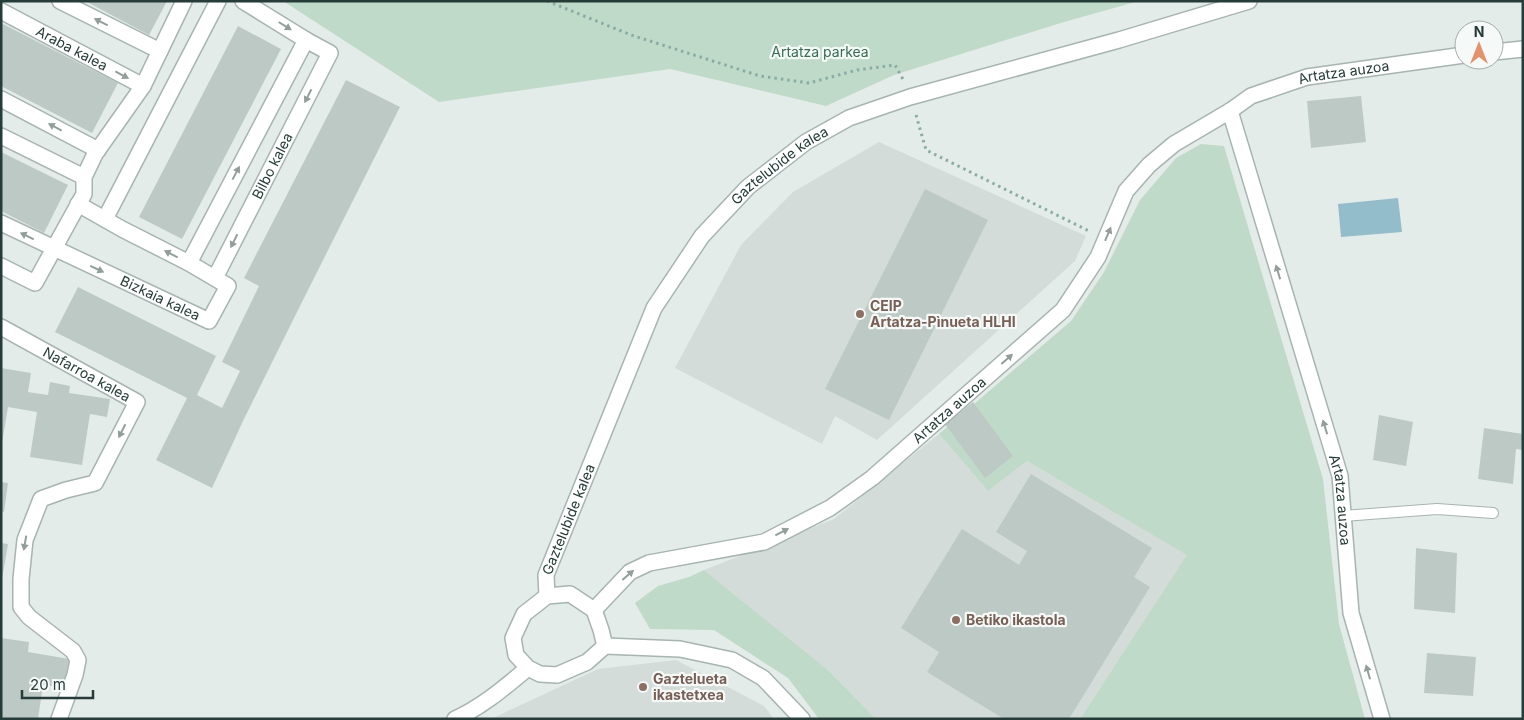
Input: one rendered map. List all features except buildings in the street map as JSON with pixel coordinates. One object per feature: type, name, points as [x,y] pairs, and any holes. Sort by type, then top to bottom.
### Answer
[{"type":"street","points":[[60,1],[160,52]]},
{"type":"street","points":[[1,266],[35,283],[84,194],[84,177],[98,150],[143,86],[184,1]]},
{"type":"street","points":[[105,219],[218,1]]},
{"type":"street","points":[[243,1],[306,40]]},
{"type":"street","name":"Gaztelubide kalea","points":[[547,596],[546,575],[654,308],[702,236],[748,187],[806,142],[849,118],[910,97],[1119,40],[1249,1]]},
{"type":"street","name":"Araba kalea","points":[[1,11],[143,86]]},
{"type":"street","name":"Bilbo kalea","points":[[189,263],[306,40],[330,53],[215,278]]},
{"type":"street","points":[[1504,51],[1523,49]]},
{"type":"street","name":"Artatza auzoa","points":[[594,610],[630,572],[649,563],[764,542],[830,508],[872,478],[1063,310],[1098,258],[1126,191],[1149,164],[1174,144],[1230,111],[1251,96],[1307,77],[1454,56]]},
{"type":"street","points":[[1,99],[98,150]]},
{"type":"street","name":"Artatza auzoa","points":[[1230,111],[1340,476],[1351,613],[1382,719]]},
{"type":"street","points":[[1,136],[84,177]]},
{"type":"street","points":[[78,204],[215,278]]},
{"type":"street","name":"Bizkaia kalea","points":[[1,223],[209,321],[228,286],[215,278]]},
{"type":"street","name":"Nafarroa kalea","points":[[1,327],[137,402],[95,483],[66,490],[41,499],[25,540],[21,579],[21,607],[29,617],[73,651],[78,660],[75,675],[59,719]]},
{"type":"street","points":[[605,646],[594,610],[570,594],[547,596],[524,614],[513,638],[516,655],[528,668],[540,674],[557,675],[587,662],[605,646],[680,650],[732,660],[764,678],[802,719]]},
{"type":"street","points":[[455,719],[500,691],[528,668]]},
{"type":"lane","points":[[1343,516],[1437,509],[1493,513]]},
{"type":"path","points":[[547,1],[631,35],[760,76],[809,83],[857,70],[895,65],[904,80],[926,150],[1105,239]]},
{"type":"shaded area","name":"CEIP Artatza-Pìnueta HLHI","points":[[879,142],[1086,236],[1075,261],[877,440],[835,416],[822,444],[675,368],[741,245],[793,192]]},
{"type":"shaded area","name":"Betiko ikastola","points":[[939,434],[988,491],[1027,461],[1188,555],[1080,719],[876,719],[828,670],[704,570],[834,519]]},
{"type":"shaded area","name":"Gaztelueta ikastetxea","points":[[676,660],[764,706],[774,719],[491,719],[598,669]]},
{"type":"green space","name":"Artatza parkea","points":[[283,1],[1139,1],[1064,22],[894,75],[826,106],[670,69],[439,102]]},
{"type":"green space","points":[[1201,144],[1224,146],[1323,479],[1339,624],[1365,719],[1080,719],[1187,555],[1027,461],[988,491],[939,434],[1071,321],[1104,272],[1140,200],[1176,158]]},
{"type":"green space","points":[[704,570],[828,670],[876,719],[819,719],[788,678],[714,630],[650,629],[635,603],[658,586],[689,577]]},
{"type":"water","points":[[1398,198],[1402,232],[1341,237],[1338,204]]},
{"type":"place","name":"CEIP Artatza-Pìnueta HLHI","points":[[860,314]]},
{"type":"place","name":"Betiko ikastola","points":[[956,620]]},
{"type":"place","name":"Gaztelueta ikastetxea","points":[[643,687]]}]
